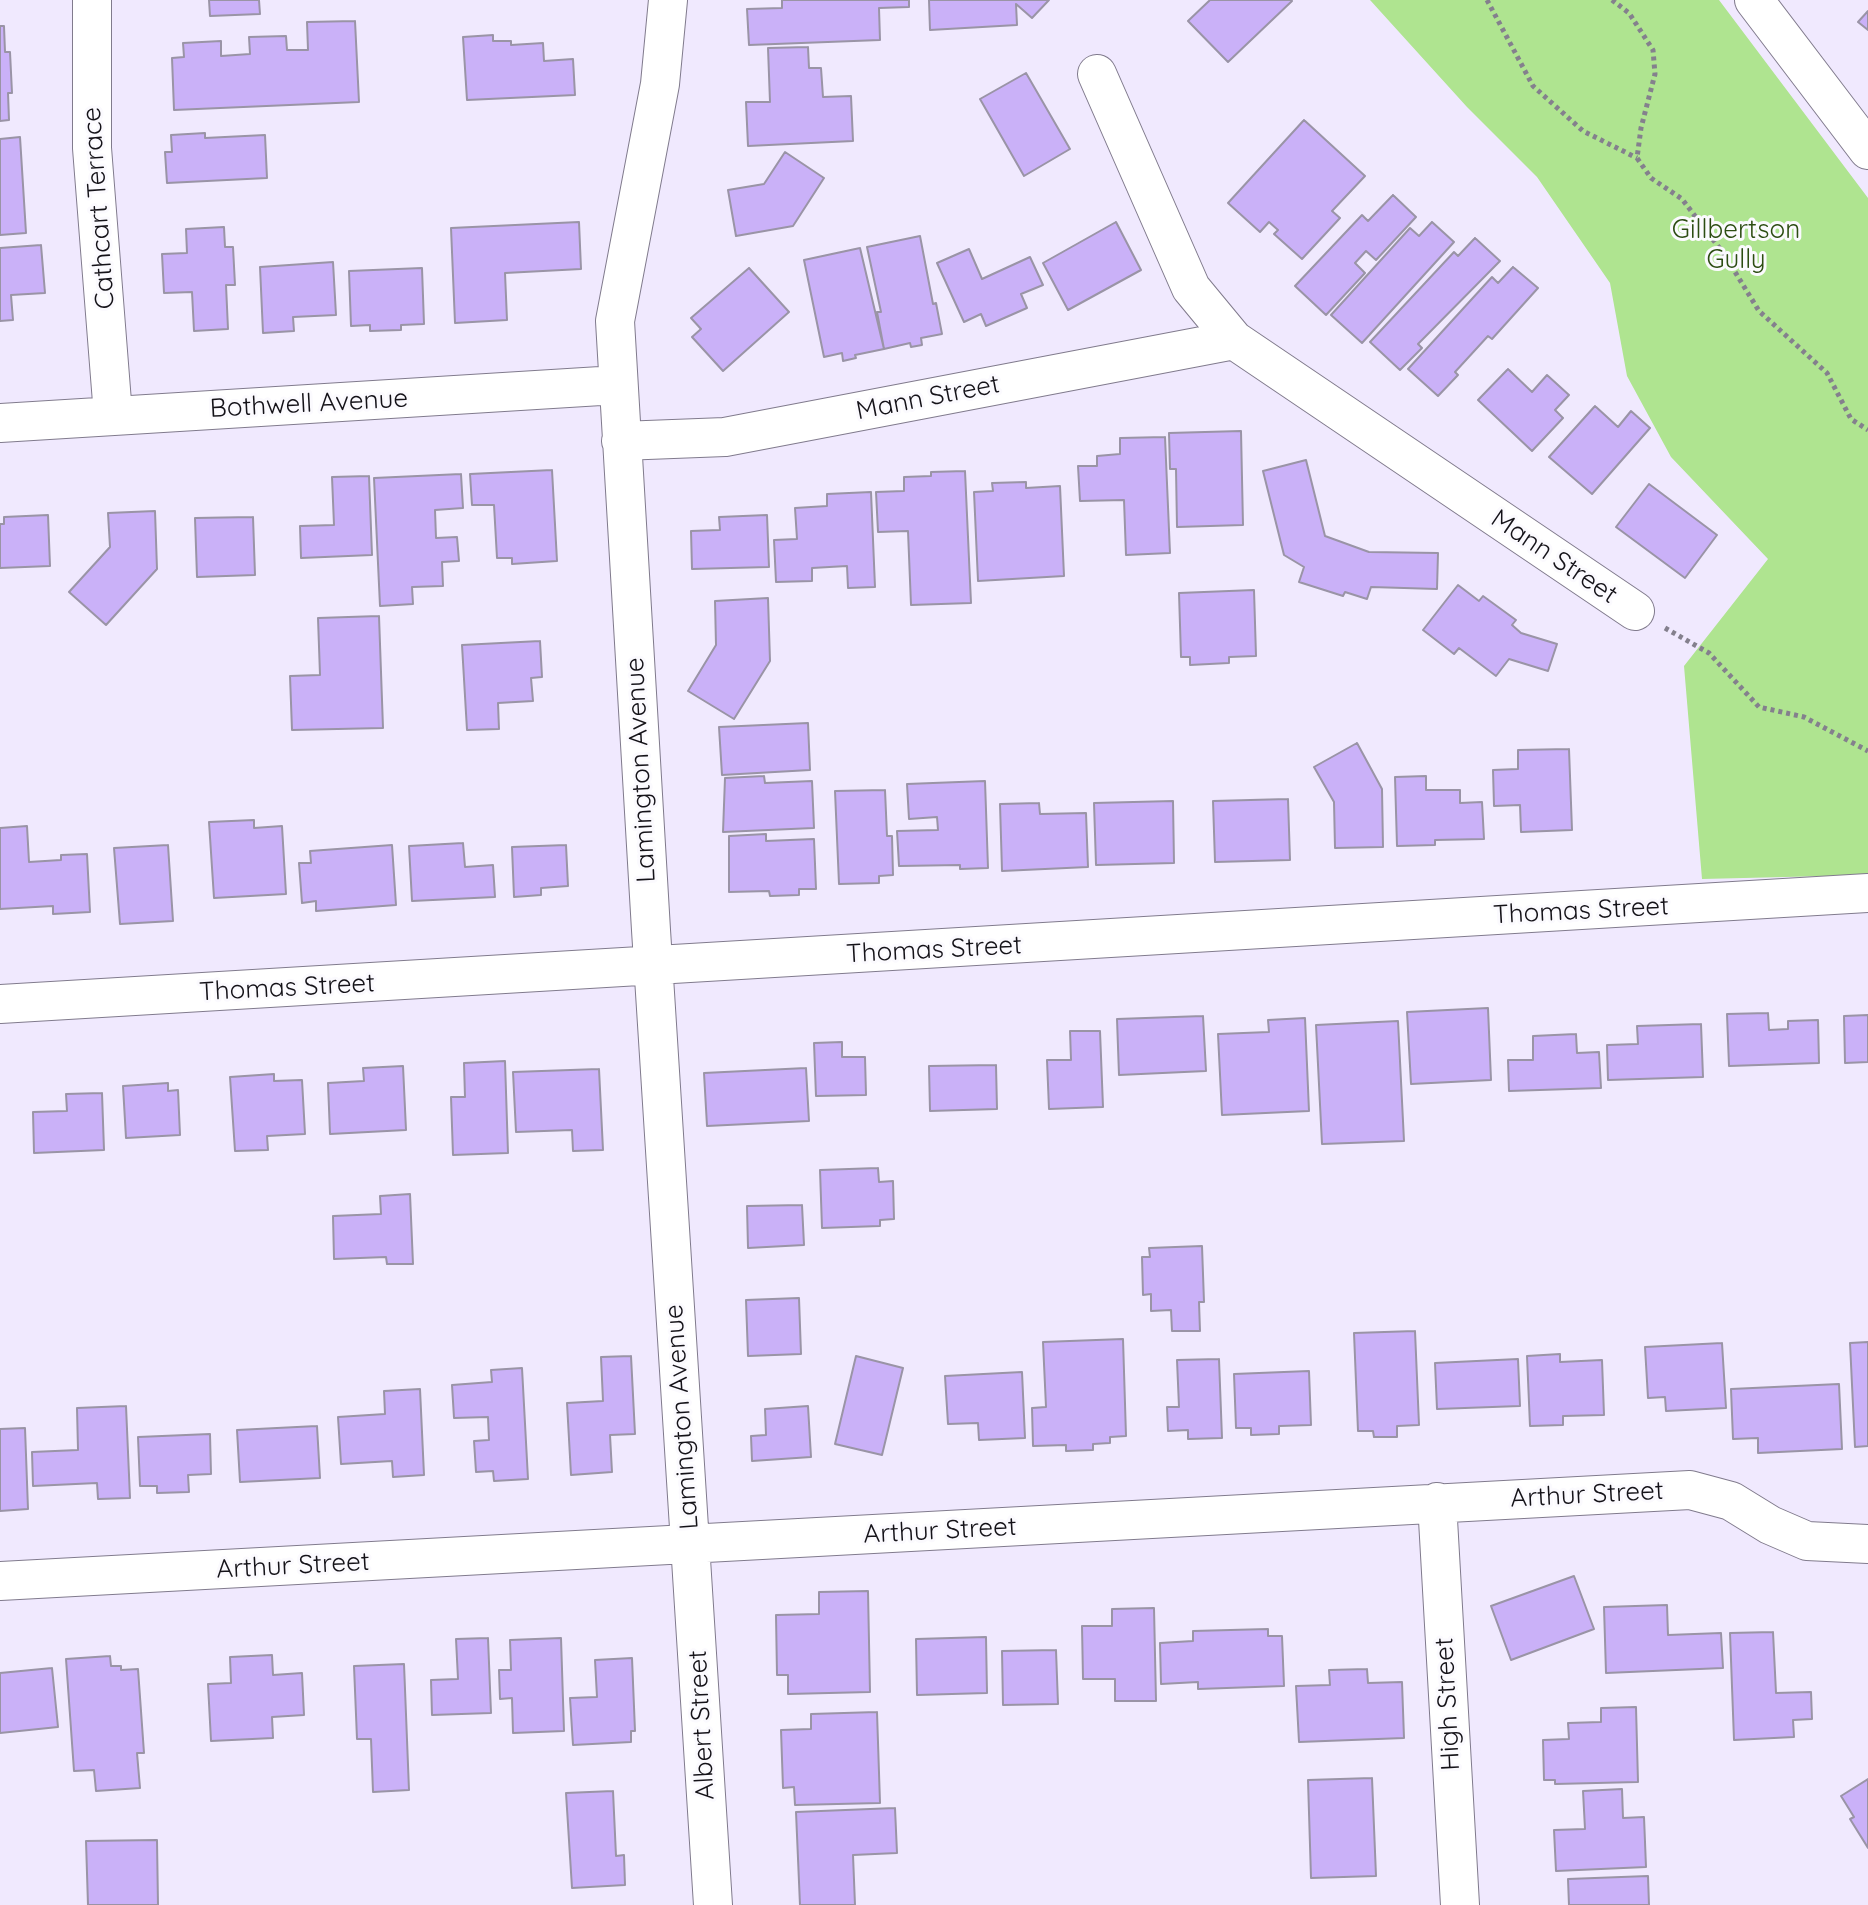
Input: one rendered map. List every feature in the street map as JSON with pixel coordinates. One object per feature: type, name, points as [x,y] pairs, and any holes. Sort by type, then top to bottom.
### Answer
[{"type":"street","name":"Cathcart Terrace","points":[[92,0],[92,148],[113,415]]},
{"type":"street","name":"Lamington Avenue","points":[[668,0],[660,84],[615,321],[691,1545]]},
{"type":"street","points":[[1754,0],[1868,150]]},
{"type":"street","name":"Mann Street","points":[[1097,74],[1191,288],[1234,340],[1635,611]]},
{"type":"street","name":"Mann Street","points":[[621,441],[725,437],[1234,340]]},
{"type":"street","name":"Bothwell Avenue","points":[[0,423],[617,385]]},
{"type":"street","name":"Thomas Street","points":[[0,1004],[1868,893]]},
{"type":"street","name":"Arthur Street","points":[[0,1581],[1690,1490],[1731,1501],[1770,1525],[1807,1541],[1868,1544]]},
{"type":"street","name":"High Street","points":[[1437,1502],[1460,1905]]},
{"type":"street","name":"Albert Street","points":[[691,1545],[713,1905]]},
{"type":"path","points":[[1487,0],[1533,86],[1583,131],[1637,158],[1651,178],[1682,199],[1724,254],[1759,311],[1827,373],[1851,419],[1868,430]]},
{"type":"path","points":[[1612,0],[1629,13],[1653,50],[1655,74],[1637,158]]},
{"type":"path","points":[[1635,611],[1709,653],[1759,707],[1804,717],[1868,751]]},
{"type":"green space","name":"Gillbertson Gully","points":[[1370,0],[1719,0],[1868,198],[1868,875],[1702,879],[1684,666],[1768,559],[1671,457],[1627,376],[1610,283],[1537,177],[1467,107]]},
{"type":"building","points":[[209,0],[259,0],[260,14],[210,16]]},
{"type":"building","points":[[782,0],[909,0],[909,7],[879,8],[880,40],[749,45],[747,9],[782,8]]},
{"type":"building","points":[[929,0],[1049,0],[1032,18],[1016,4],[1017,25],[930,30]]},
{"type":"building","points":[[1210,0],[1292,1],[1228,62],[1188,21]]},
{"type":"building","points":[[1868,11],[1868,30],[1858,22]]},
{"type":"building","points":[[355,21],[359,102],[174,110],[172,58],[184,57],[183,43],[221,41],[221,56],[250,54],[249,37],[286,36],[287,50],[308,50],[307,22]]},
{"type":"building","points":[[0,26],[4,26],[5,52],[10,52],[12,93],[8,93],[9,120],[0,121]]},
{"type":"building","points":[[493,35],[493,41],[511,41],[511,45],[543,43],[544,61],[573,59],[575,95],[467,100],[463,37]]},
{"type":"building","points":[[808,47],[809,68],[821,68],[823,97],[851,96],[853,141],[748,146],[746,102],[770,102],[768,48]]},
{"type":"building","points":[[1026,73],[1070,149],[1024,176],[980,99]]},
{"type":"building","points":[[1304,120],[1365,176],[1332,211],[1340,218],[1302,259],[1274,234],[1278,230],[1269,222],[1260,232],[1228,203]]},
{"type":"building","points":[[205,133],[205,138],[265,135],[267,178],[167,183],[165,152],[172,152],[171,135]]},
{"type":"building","points":[[20,137],[26,233],[0,235],[0,139]]},
{"type":"building","points":[[785,152],[824,178],[793,226],[736,236],[728,190],[764,184]]},
{"type":"building","points":[[1393,195],[1416,217],[1376,260],[1366,251],[1355,263],[1365,273],[1326,315],[1295,286],[1362,215],[1368,221]]},
{"type":"building","points":[[579,222],[581,269],[505,273],[507,320],[455,323],[451,228]]},
{"type":"building","points":[[1116,222],[1141,270],[1068,310],[1043,263]]},
{"type":"building","points":[[1432,222],[1454,242],[1362,343],[1331,315],[1410,228],[1419,236]]},
{"type":"building","points":[[224,227],[225,247],[233,247],[235,285],[226,285],[228,329],[194,331],[192,292],[164,293],[162,254],[187,253],[186,229]]},
{"type":"building","points":[[920,236],[942,334],[921,338],[922,345],[911,347],[910,343],[884,349],[877,312],[881,312],[867,247]]},
{"type":"building","points":[[1475,238],[1500,261],[1418,344],[1422,348],[1400,370],[1370,342],[1454,252],[1458,256]]},
{"type":"building","points":[[41,245],[45,293],[11,295],[13,320],[0,321],[0,248]]},
{"type":"building","points":[[860,248],[884,349],[843,361],[842,353],[824,357],[804,260]]},
{"type":"building","points":[[969,249],[982,279],[1030,257],[1043,285],[1021,294],[1027,308],[986,326],[981,314],[964,322],[937,263]]},
{"type":"building","points":[[333,262],[336,315],[293,317],[294,331],[263,333],[260,267]]},
{"type":"building","points":[[1513,267],[1538,288],[1492,339],[1488,336],[1438,396],[1408,369],[1492,277],[1498,283]]},
{"type":"building","points":[[422,268],[424,324],[401,325],[401,330],[370,331],[370,325],[351,326],[349,271]]},
{"type":"building","points":[[749,268],[789,312],[723,371],[692,337],[701,329],[691,318]]},
{"type":"building","points":[[1508,369],[1532,392],[1547,375],[1569,395],[1555,410],[1563,418],[1532,451],[1478,400]]},
{"type":"building","points":[[1595,406],[1618,427],[1631,411],[1650,428],[1592,494],[1549,457]]},
{"type":"building","points":[[1241,431],[1243,525],[1177,527],[1176,469],[1170,469],[1169,433]]},
{"type":"building","points":[[1165,437],[1170,553],[1126,555],[1124,500],[1080,501],[1078,466],[1097,466],[1097,456],[1120,454],[1120,438]]},
{"type":"building","points":[[1306,460],[1325,536],[1369,552],[1438,553],[1437,589],[1371,587],[1367,599],[1345,592],[1343,596],[1299,582],[1304,567],[1284,555],[1263,471]]},
{"type":"building","points":[[552,470],[557,561],[512,564],[512,558],[497,558],[494,505],[472,505],[470,474]]},
{"type":"building","points":[[965,471],[971,603],[911,605],[908,531],[878,532],[876,492],[904,491],[904,477]]},
{"type":"building","points":[[461,474],[463,508],[435,510],[436,538],[457,537],[459,561],[442,562],[443,586],[412,587],[413,604],[380,606],[374,478]]},
{"type":"building","points":[[369,476],[372,555],[301,558],[300,526],[334,525],[332,477]]},
{"type":"building","points":[[1026,482],[1026,488],[1060,486],[1064,576],[978,581],[974,492],[993,491],[992,483]]},
{"type":"building","points":[[1649,484],[1717,535],[1685,578],[1616,527]]},
{"type":"building","points":[[871,492],[875,587],[848,588],[847,566],[812,568],[812,581],[776,582],[774,540],[797,539],[795,508],[827,506],[827,494]]},
{"type":"building","points":[[155,511],[157,569],[106,625],[69,592],[110,547],[108,513]]},
{"type":"building","points":[[48,515],[50,566],[0,568],[0,524],[4,524],[4,517]]},
{"type":"building","points":[[767,515],[769,567],[692,569],[691,531],[720,530],[719,517]]},
{"type":"building","points":[[253,517],[255,575],[197,577],[195,518]]},
{"type":"building","points":[[1458,585],[1479,601],[1483,596],[1516,620],[1512,625],[1521,633],[1557,644],[1548,671],[1509,659],[1496,676],[1459,648],[1454,654],[1423,630]]},
{"type":"building","points":[[1254,590],[1256,656],[1229,657],[1229,663],[1190,665],[1190,657],[1181,657],[1179,593]]},
{"type":"building","points":[[768,598],[770,661],[734,719],[688,691],[716,645],[715,601]]},
{"type":"building","points":[[379,616],[383,728],[292,730],[290,676],[320,675],[318,618]]},
{"type":"building","points":[[540,641],[542,677],[531,678],[533,701],[498,703],[499,729],[467,730],[462,645]]},
{"type":"building","points":[[808,723],[810,770],[722,775],[719,727]]},
{"type":"building","points":[[1357,743],[1382,789],[1383,847],[1335,848],[1334,802],[1314,767]]},
{"type":"building","points":[[1569,749],[1572,830],[1521,832],[1520,805],[1494,806],[1493,770],[1518,769],[1518,750]]},
{"type":"building","points":[[764,776],[765,783],[812,781],[814,828],[723,832],[725,778]]},
{"type":"building","points":[[1426,776],[1426,790],[1460,790],[1460,803],[1482,802],[1484,839],[1435,840],[1435,845],[1397,846],[1395,777]]},
{"type":"building","points":[[985,781],[988,868],[899,866],[897,831],[938,830],[937,817],[909,819],[907,784]]},
{"type":"building","points":[[885,790],[887,836],[892,836],[893,875],[879,876],[879,883],[839,884],[835,791]]},
{"type":"building","points":[[1288,799],[1290,860],[1215,862],[1213,801]]},
{"type":"building","points":[[1173,801],[1174,863],[1096,865],[1094,803]]},
{"type":"building","points":[[1039,803],[1040,814],[1086,813],[1088,867],[1002,871],[1000,804]]},
{"type":"building","points":[[254,820],[254,828],[282,826],[286,894],[214,898],[209,822]]},
{"type":"building","points":[[27,826],[29,862],[61,860],[61,855],[87,854],[90,912],[53,914],[53,906],[0,909],[0,828]]},
{"type":"building","points":[[766,834],[766,841],[814,839],[816,889],[799,889],[799,895],[770,896],[769,891],[729,892],[729,836]]},
{"type":"building","points":[[463,843],[465,867],[493,865],[495,897],[412,901],[409,846]]},
{"type":"building","points":[[168,845],[173,921],[120,924],[114,848]]},
{"type":"building","points":[[392,845],[396,905],[316,911],[316,901],[302,903],[299,863],[311,863],[310,851]]},
{"type":"building","points":[[566,845],[568,886],[541,888],[541,895],[514,897],[512,847]]},
{"type":"building","points":[[1488,1008],[1491,1080],[1411,1084],[1407,1012]]},
{"type":"building","points":[[1768,1013],[1769,1030],[1788,1029],[1788,1021],[1818,1020],[1819,1063],[1729,1066],[1727,1014]]},
{"type":"building","points":[[1868,1015],[1868,1062],[1845,1063],[1844,1016]]},
{"type":"building","points":[[1203,1016],[1206,1071],[1119,1075],[1117,1019]]},
{"type":"building","points":[[1305,1018],[1309,1111],[1222,1115],[1218,1034],[1269,1032],[1268,1020]]},
{"type":"building","points":[[1398,1021],[1404,1141],[1322,1144],[1316,1025]]},
{"type":"building","points":[[1701,1024],[1703,1077],[1608,1080],[1607,1045],[1638,1044],[1637,1026]]},
{"type":"building","points":[[1070,1031],[1100,1031],[1103,1107],[1049,1109],[1047,1060],[1071,1060]]},
{"type":"building","points":[[1576,1034],[1577,1053],[1599,1052],[1601,1088],[1509,1091],[1508,1060],[1533,1060],[1533,1036]]},
{"type":"building","points":[[842,1042],[842,1057],[865,1057],[866,1095],[816,1096],[814,1043]]},
{"type":"building","points":[[505,1061],[508,1153],[453,1155],[451,1097],[465,1097],[464,1063]]},
{"type":"building","points":[[996,1065],[997,1109],[930,1111],[929,1066]]},
{"type":"building","points":[[403,1066],[406,1130],[330,1134],[328,1083],[364,1081],[363,1068]]},
{"type":"building","points":[[806,1068],[809,1121],[707,1126],[704,1073]]},
{"type":"building","points":[[599,1069],[603,1150],[573,1151],[572,1130],[516,1132],[513,1072]]},
{"type":"building","points":[[274,1074],[274,1081],[302,1080],[305,1134],[267,1136],[268,1150],[235,1151],[230,1077]]},
{"type":"building","points":[[168,1083],[168,1091],[178,1090],[180,1135],[126,1138],[123,1086]]},
{"type":"building","points":[[102,1093],[104,1150],[34,1153],[33,1112],[67,1111],[66,1094]]},
{"type":"building","points":[[878,1168],[879,1182],[893,1181],[894,1219],[880,1220],[880,1226],[822,1228],[820,1170]]},
{"type":"building","points":[[410,1194],[413,1264],[387,1264],[386,1257],[334,1259],[333,1216],[381,1214],[380,1196]]},
{"type":"building","points":[[802,1205],[804,1245],[748,1248],[747,1206]]},
{"type":"building","points":[[1202,1246],[1204,1302],[1199,1302],[1200,1331],[1172,1331],[1171,1310],[1151,1311],[1151,1294],[1143,1295],[1142,1257],[1150,1257],[1149,1248]]},
{"type":"building","points":[[799,1298],[801,1354],[748,1356],[746,1300]]},
{"type":"building","points":[[1415,1331],[1419,1425],[1397,1426],[1397,1437],[1374,1437],[1373,1431],[1358,1431],[1354,1333]]},
{"type":"building","points":[[1123,1339],[1126,1436],[1110,1437],[1110,1443],[1093,1444],[1093,1450],[1066,1451],[1066,1445],[1033,1446],[1032,1408],[1046,1407],[1043,1342]]},
{"type":"building","points":[[1868,1342],[1868,1446],[1855,1447],[1850,1343]]},
{"type":"building","points":[[1722,1343],[1726,1408],[1666,1411],[1665,1397],[1648,1398],[1645,1347]]},
{"type":"building","points":[[1560,1354],[1560,1362],[1602,1360],[1604,1415],[1563,1416],[1563,1425],[1530,1426],[1527,1356]]},
{"type":"building","points":[[631,1356],[635,1434],[610,1435],[612,1472],[571,1475],[567,1403],[603,1401],[601,1357]]},
{"type":"building","points":[[856,1356],[903,1368],[882,1455],[835,1444]]},
{"type":"building","points":[[1219,1359],[1222,1438],[1188,1439],[1188,1430],[1168,1431],[1167,1407],[1179,1407],[1177,1360]]},
{"type":"building","points":[[1518,1359],[1520,1406],[1437,1409],[1435,1363]]},
{"type":"building","points":[[522,1368],[528,1479],[494,1481],[493,1471],[476,1472],[474,1441],[489,1440],[488,1417],[454,1418],[452,1385],[492,1382],[491,1370]]},
{"type":"building","points":[[1309,1371],[1311,1425],[1279,1426],[1279,1434],[1251,1435],[1251,1428],[1236,1428],[1234,1374]]},
{"type":"building","points":[[1022,1372],[1025,1438],[979,1440],[978,1423],[948,1424],[945,1376]]},
{"type":"building","points":[[1839,1384],[1842,1449],[1758,1453],[1758,1438],[1733,1439],[1731,1389]]},
{"type":"building","points":[[420,1389],[424,1475],[393,1477],[392,1461],[341,1464],[338,1417],[385,1414],[384,1391]]},
{"type":"building","points":[[126,1406],[130,1498],[98,1499],[97,1483],[33,1486],[32,1452],[78,1450],[77,1408]]},
{"type":"building","points":[[808,1406],[811,1457],[752,1461],[751,1436],[766,1435],[765,1409]]},
{"type":"building","points":[[317,1426],[320,1478],[240,1482],[237,1430]]},
{"type":"building","points":[[25,1428],[28,1509],[0,1511],[0,1429]]},
{"type":"building","points":[[210,1434],[211,1474],[188,1475],[189,1492],[157,1493],[157,1486],[140,1486],[138,1437]]},
{"type":"building","points":[[1574,1576],[1594,1629],[1511,1660],[1491,1606]]},
{"type":"building","points":[[868,1591],[870,1692],[788,1694],[788,1675],[777,1675],[776,1615],[819,1614],[819,1592]]},
{"type":"building","points":[[1667,1605],[1668,1635],[1721,1633],[1723,1668],[1606,1673],[1604,1607]]},
{"type":"building","points":[[1154,1608],[1156,1701],[1115,1701],[1115,1679],[1083,1679],[1082,1626],[1112,1626],[1112,1609]]},
{"type":"building","points":[[1268,1629],[1268,1636],[1282,1636],[1284,1686],[1198,1689],[1198,1682],[1161,1684],[1160,1643],[1193,1641],[1193,1631]]},
{"type":"building","points":[[1773,1632],[1776,1693],[1811,1692],[1812,1719],[1793,1720],[1794,1737],[1734,1740],[1730,1633]]},
{"type":"building","points":[[986,1637],[987,1693],[917,1695],[916,1639]]},
{"type":"building","points":[[488,1638],[491,1713],[432,1715],[431,1680],[458,1679],[456,1639]]},
{"type":"building","points":[[561,1638],[564,1731],[513,1733],[512,1698],[500,1699],[499,1670],[511,1670],[510,1640]]},
{"type":"building","points":[[1056,1650],[1058,1704],[1003,1705],[1002,1651]]},
{"type":"building","points":[[272,1655],[273,1675],[302,1673],[304,1715],[272,1717],[273,1738],[211,1741],[208,1684],[231,1683],[230,1657]]},
{"type":"building","points":[[110,1656],[111,1666],[121,1666],[121,1670],[138,1669],[144,1753],[137,1753],[140,1788],[96,1791],[94,1770],[74,1771],[66,1659]]},
{"type":"building","points":[[632,1658],[635,1731],[631,1731],[631,1742],[573,1745],[570,1698],[597,1697],[595,1660]]},
{"type":"building","points":[[404,1664],[409,1790],[373,1792],[371,1739],[357,1739],[354,1666]]},
{"type":"building","points":[[52,1668],[58,1727],[0,1733],[0,1673]]},
{"type":"building","points":[[1367,1669],[1368,1683],[1402,1682],[1404,1738],[1299,1742],[1296,1686],[1330,1685],[1329,1670]]},
{"type":"building","points":[[1636,1707],[1638,1782],[1555,1784],[1555,1780],[1544,1780],[1543,1740],[1569,1739],[1568,1723],[1601,1722],[1601,1708]]},
{"type":"building","points":[[877,1712],[880,1803],[795,1805],[794,1787],[783,1788],[781,1730],[811,1729],[811,1714]]},
{"type":"building","points":[[1372,1778],[1376,1876],[1311,1878],[1308,1780]]},
{"type":"building","points":[[1868,1779],[1868,1848],[1850,1819],[1854,1817],[1841,1796]]},
{"type":"building","points":[[1622,1789],[1623,1818],[1644,1817],[1646,1867],[1556,1871],[1554,1830],[1585,1829],[1583,1791]]},
{"type":"building","points":[[613,1791],[616,1856],[624,1855],[625,1885],[572,1888],[566,1793]]},
{"type":"building","points":[[895,1808],[897,1853],[853,1855],[855,1905],[800,1905],[796,1812]]},
{"type":"building","points":[[157,1840],[158,1905],[88,1905],[86,1841]]},
{"type":"building","points":[[1648,1876],[1649,1905],[1569,1905],[1568,1879]]}]
